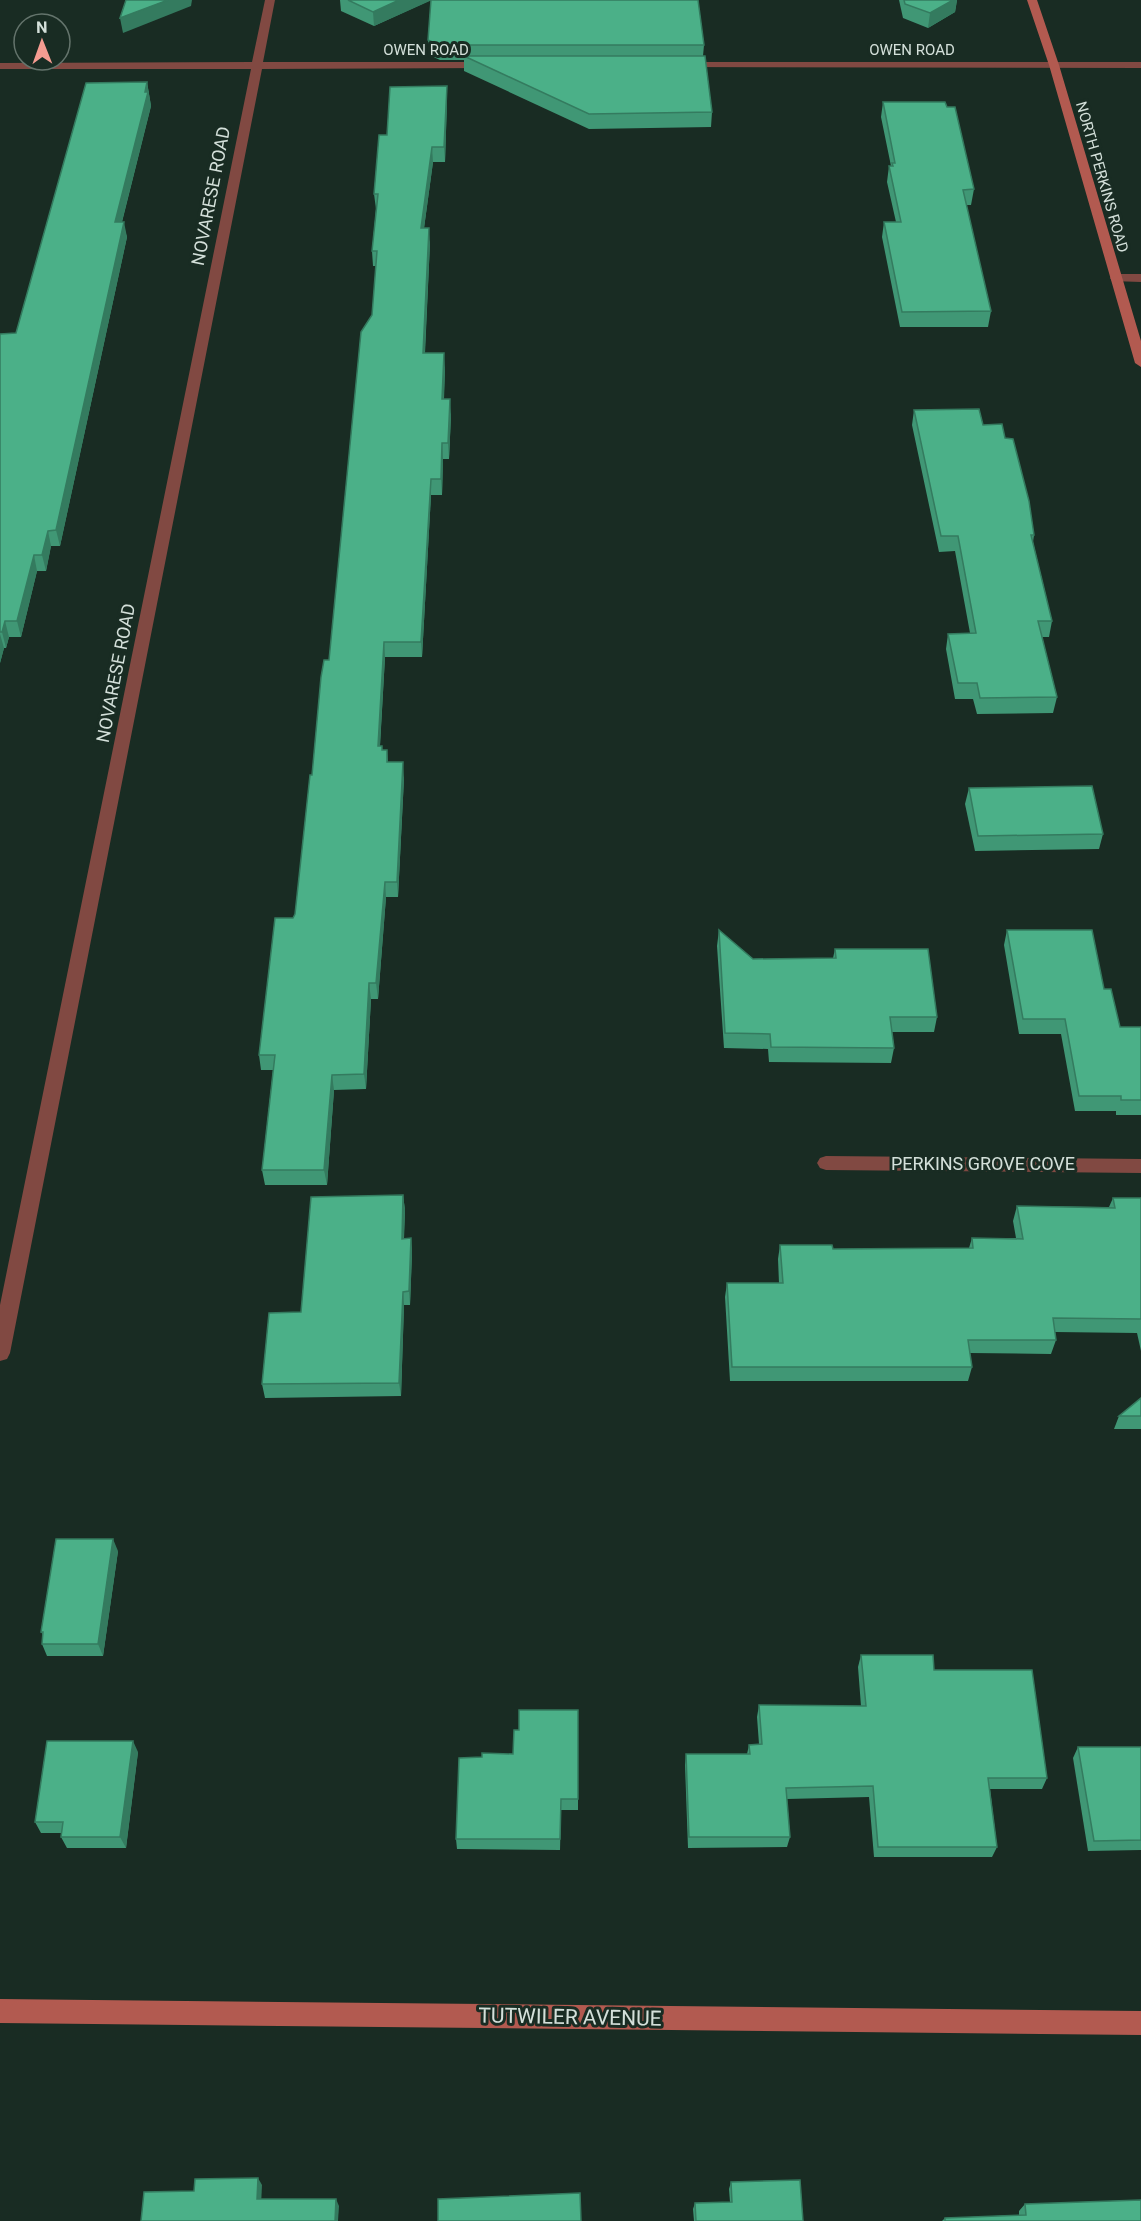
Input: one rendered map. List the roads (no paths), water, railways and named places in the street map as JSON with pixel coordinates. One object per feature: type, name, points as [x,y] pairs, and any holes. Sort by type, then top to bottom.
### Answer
[{"type":"street","name":"NOVARESE ROAD","points":[[0,1353],[270,0]]},
{"type":"street","name":"NORTH PERKINS ROAD","points":[[1032,0],[1054,65],[1141,363]]},
{"type":"street","name":"OWEN ROAD","points":[[0,66],[495,65]]},
{"type":"street","name":"OWEN ROAD","points":[[673,65],[1141,65]]},
{"type":"street","points":[[1116,278],[1141,278]]},
{"type":"street","name":"PERKINS GROVE COVE","points":[[826,1163],[1141,1166]]},
{"type":"street","name":"TUTWILER AVENUE","points":[[0,2011],[1141,2023]]}]
